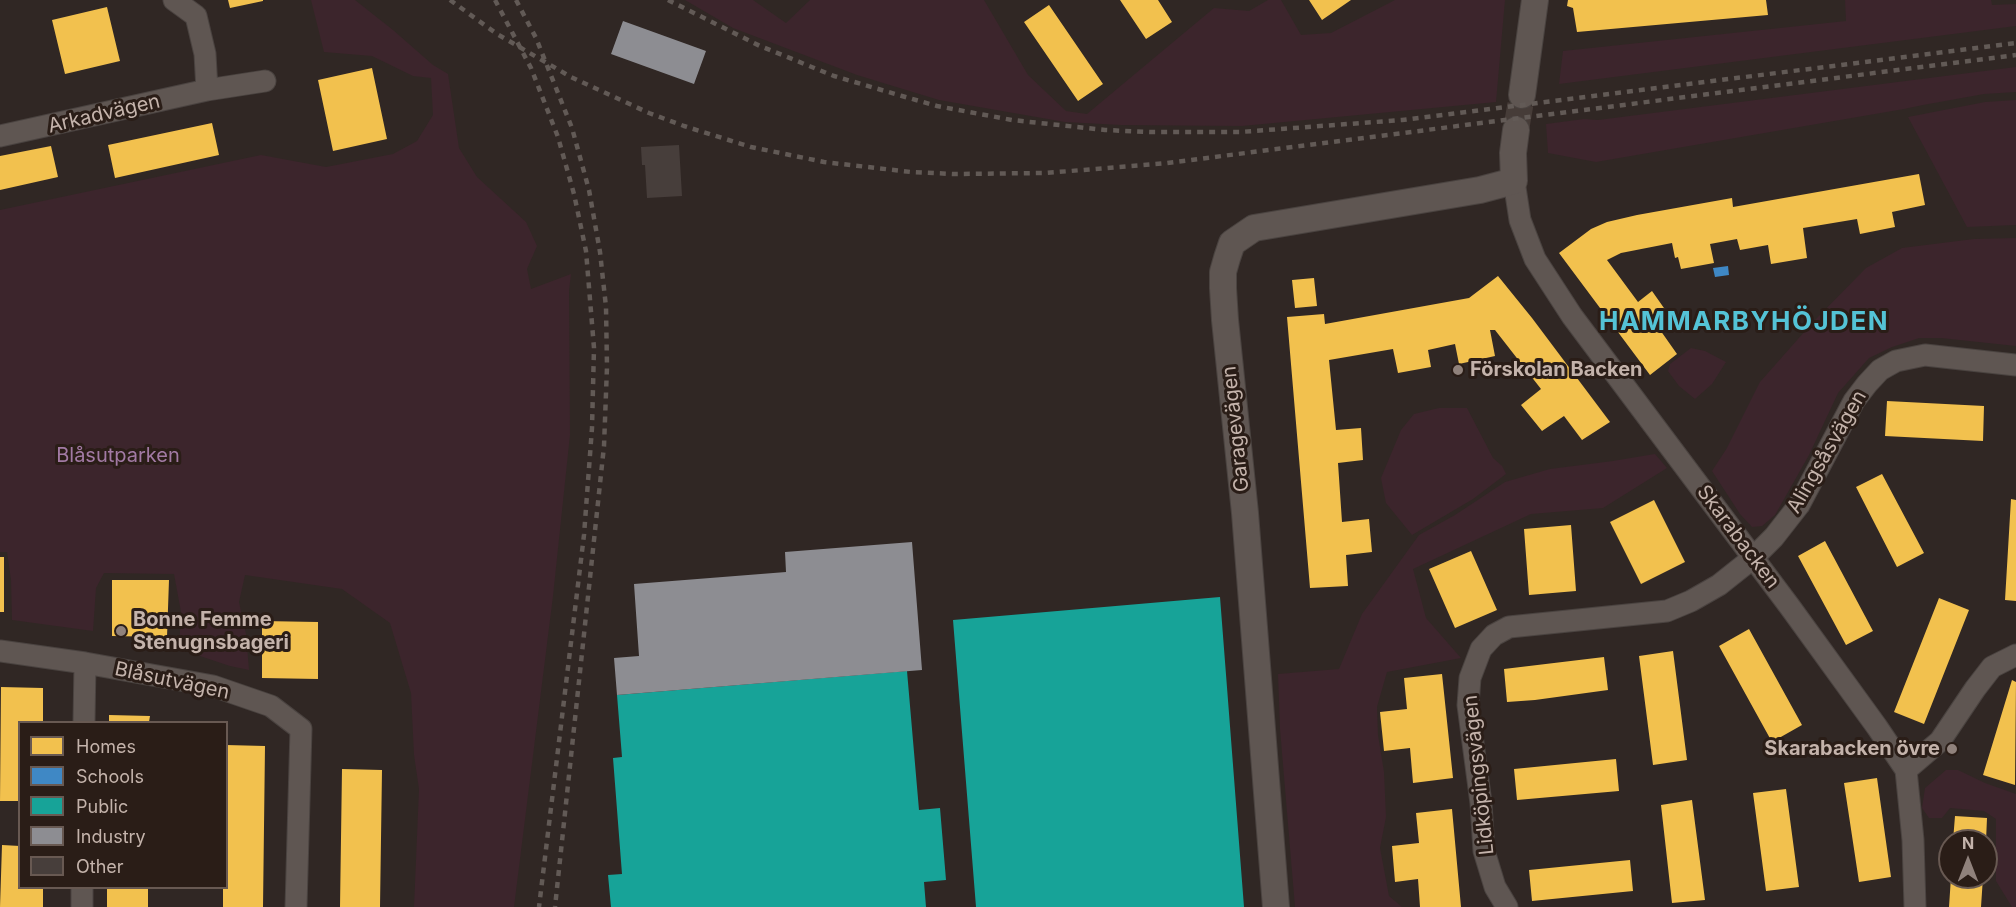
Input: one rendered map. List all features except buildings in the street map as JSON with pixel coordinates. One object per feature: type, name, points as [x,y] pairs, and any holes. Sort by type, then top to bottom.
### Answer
[{"type":"street","points":[[174,0],[196,16],[206,54],[207,85]]},
{"type":"street","points":[[1522,95],[1535,0]]},
{"type":"street","name":"Arkadvägen","points":[[0,136],[207,85],[265,81]]},
{"type":"street","points":[[1514,181],[1513,153],[1516,130]]},
{"type":"street","name":"Skarabacken","points":[[1514,181],[1520,220],[1535,259],[1572,316],[1753,558],[1906,770],[1913,840],[1915,907]]},
{"type":"street","name":"Garagevägen","points":[[1276,907],[1246,524],[1223,288],[1223,272],[1232,243],[1254,228],[1480,190],[1514,181]]},
{"type":"street","name":"Alingsåsvägen","points":[[1753,558],[1774,537],[1799,505],[1854,401],[1880,370],[1896,361],[1925,355],[2016,366]]},
{"type":"street","name":"Lidköpingsvägen","points":[[1507,907],[1495,887],[1484,850],[1481,803],[1468,705],[1470,678],[1481,649],[1494,635],[1509,627],[1667,611],[1719,585],[1753,558]]},
{"type":"street","name":"Blåsutvägen","points":[[0,651],[85,663],[213,686],[271,706],[301,729],[296,907]]},
{"type":"street","points":[[1906,770],[1940,741],[1992,667],[2016,655]]},
{"type":"street","points":[[84,721],[85,663]]},
{"type":"street","points":[[82,889],[82,907]]},
{"type":"green space","name":"Blåsutparken","points":[[311,0],[355,0],[433,65],[448,74],[459,148],[477,177],[526,222],[537,246],[527,269],[531,289],[571,274],[569,291],[570,435],[553,596],[514,907],[414,907],[419,789],[414,755],[411,693],[390,623],[342,589],[245,575],[239,602],[246,634],[249,670],[179,649],[181,612],[174,574],[104,573],[96,588],[93,631],[12,620],[11,580],[7,552],[0,552],[0,210],[261,155],[326,167],[393,154],[417,141],[433,115],[431,78],[413,76],[372,56],[324,52]]},
{"type":"green space","points":[[685,0],[753,0],[786,23],[810,0],[984,0],[1028,75],[1066,111],[1087,114],[1214,8],[1249,11],[1268,0],[1281,0],[1301,35],[1331,33],[1395,0],[1505,0],[1496,102],[1242,126],[1065,122],[939,100],[857,75],[733,28]]},
{"type":"green space","points":[[1845,0],[1991,0],[1992,5],[2016,4],[2016,26],[1559,84],[1563,51],[1846,21]]},
{"type":"green space","points":[[2016,67],[2016,92],[1984,94],[1596,162],[1548,153],[1546,124],[1584,119],[1598,120]]},
{"type":"green space","points":[[2016,100],[2016,225],[1967,227],[1908,117],[1985,102]]},
{"type":"green space","points":[[2016,238],[2016,346],[1941,338],[1919,338],[1869,358],[1838,393],[1809,455],[1775,515],[1762,526],[1752,527],[1740,514],[1712,471],[1727,448],[1760,382],[1813,322],[1866,268],[1902,248],[1974,239]]},
{"type":"green space","points":[[1691,348],[1705,351],[1726,362],[1712,384],[1695,399],[1679,386],[1668,371],[1670,364]]},
{"type":"green space","points":[[1439,408],[1467,408],[1493,458],[1502,466],[1506,474],[1473,499],[1412,535],[1386,503],[1381,478],[1401,430],[1414,414]]},
{"type":"green space","points":[[1655,454],[1667,468],[1603,508],[1531,514],[1413,569],[1426,618],[1461,658],[1387,672],[1377,707],[1386,817],[1380,848],[1389,896],[1402,907],[1295,907],[1280,729],[1278,674],[1339,669],[1362,614],[1419,535],[1455,515],[1505,482],[1550,469]]},
{"type":"green space","points":[[1946,770],[1958,770],[2016,794],[2016,907],[2012,907],[1998,884],[1996,819],[1984,811],[1950,808],[1942,818],[1929,818],[1922,808],[1925,788]]},
{"type":"tunnel","points":[[1516,130],[1522,95]]},
{"type":"railway","points":[[450,0],[497,34],[571,77],[649,113],[684,126],[751,147],[824,162],[911,172],[953,174],[1046,173],[1167,163],[2016,55]]},
{"type":"railway","points":[[495,0],[531,68],[558,137],[574,194],[586,251],[594,348],[592,428],[584,535],[539,907]]},
{"type":"railway","points":[[516,0],[536,38],[572,128],[589,190],[600,252],[606,307],[607,367],[604,446],[555,907]]},
{"type":"railway","points":[[668,0],[760,46],[834,76],[937,106],[1012,120],[1105,130],[1150,132],[1240,132],[1402,120],[2016,43]]},
{"type":"place","name":"Förskolan Backen","points":[[1458,370]]},
{"type":"place","name":"Bonne Femme Stenugnsbageri","points":[[121,631]]},
{"type":"place","name":"Skarabacken övre","points":[[1952,749]]},
{"type":"district","name":"HAMMARBYHÖJDEN","points":[[1744,322]]}]
